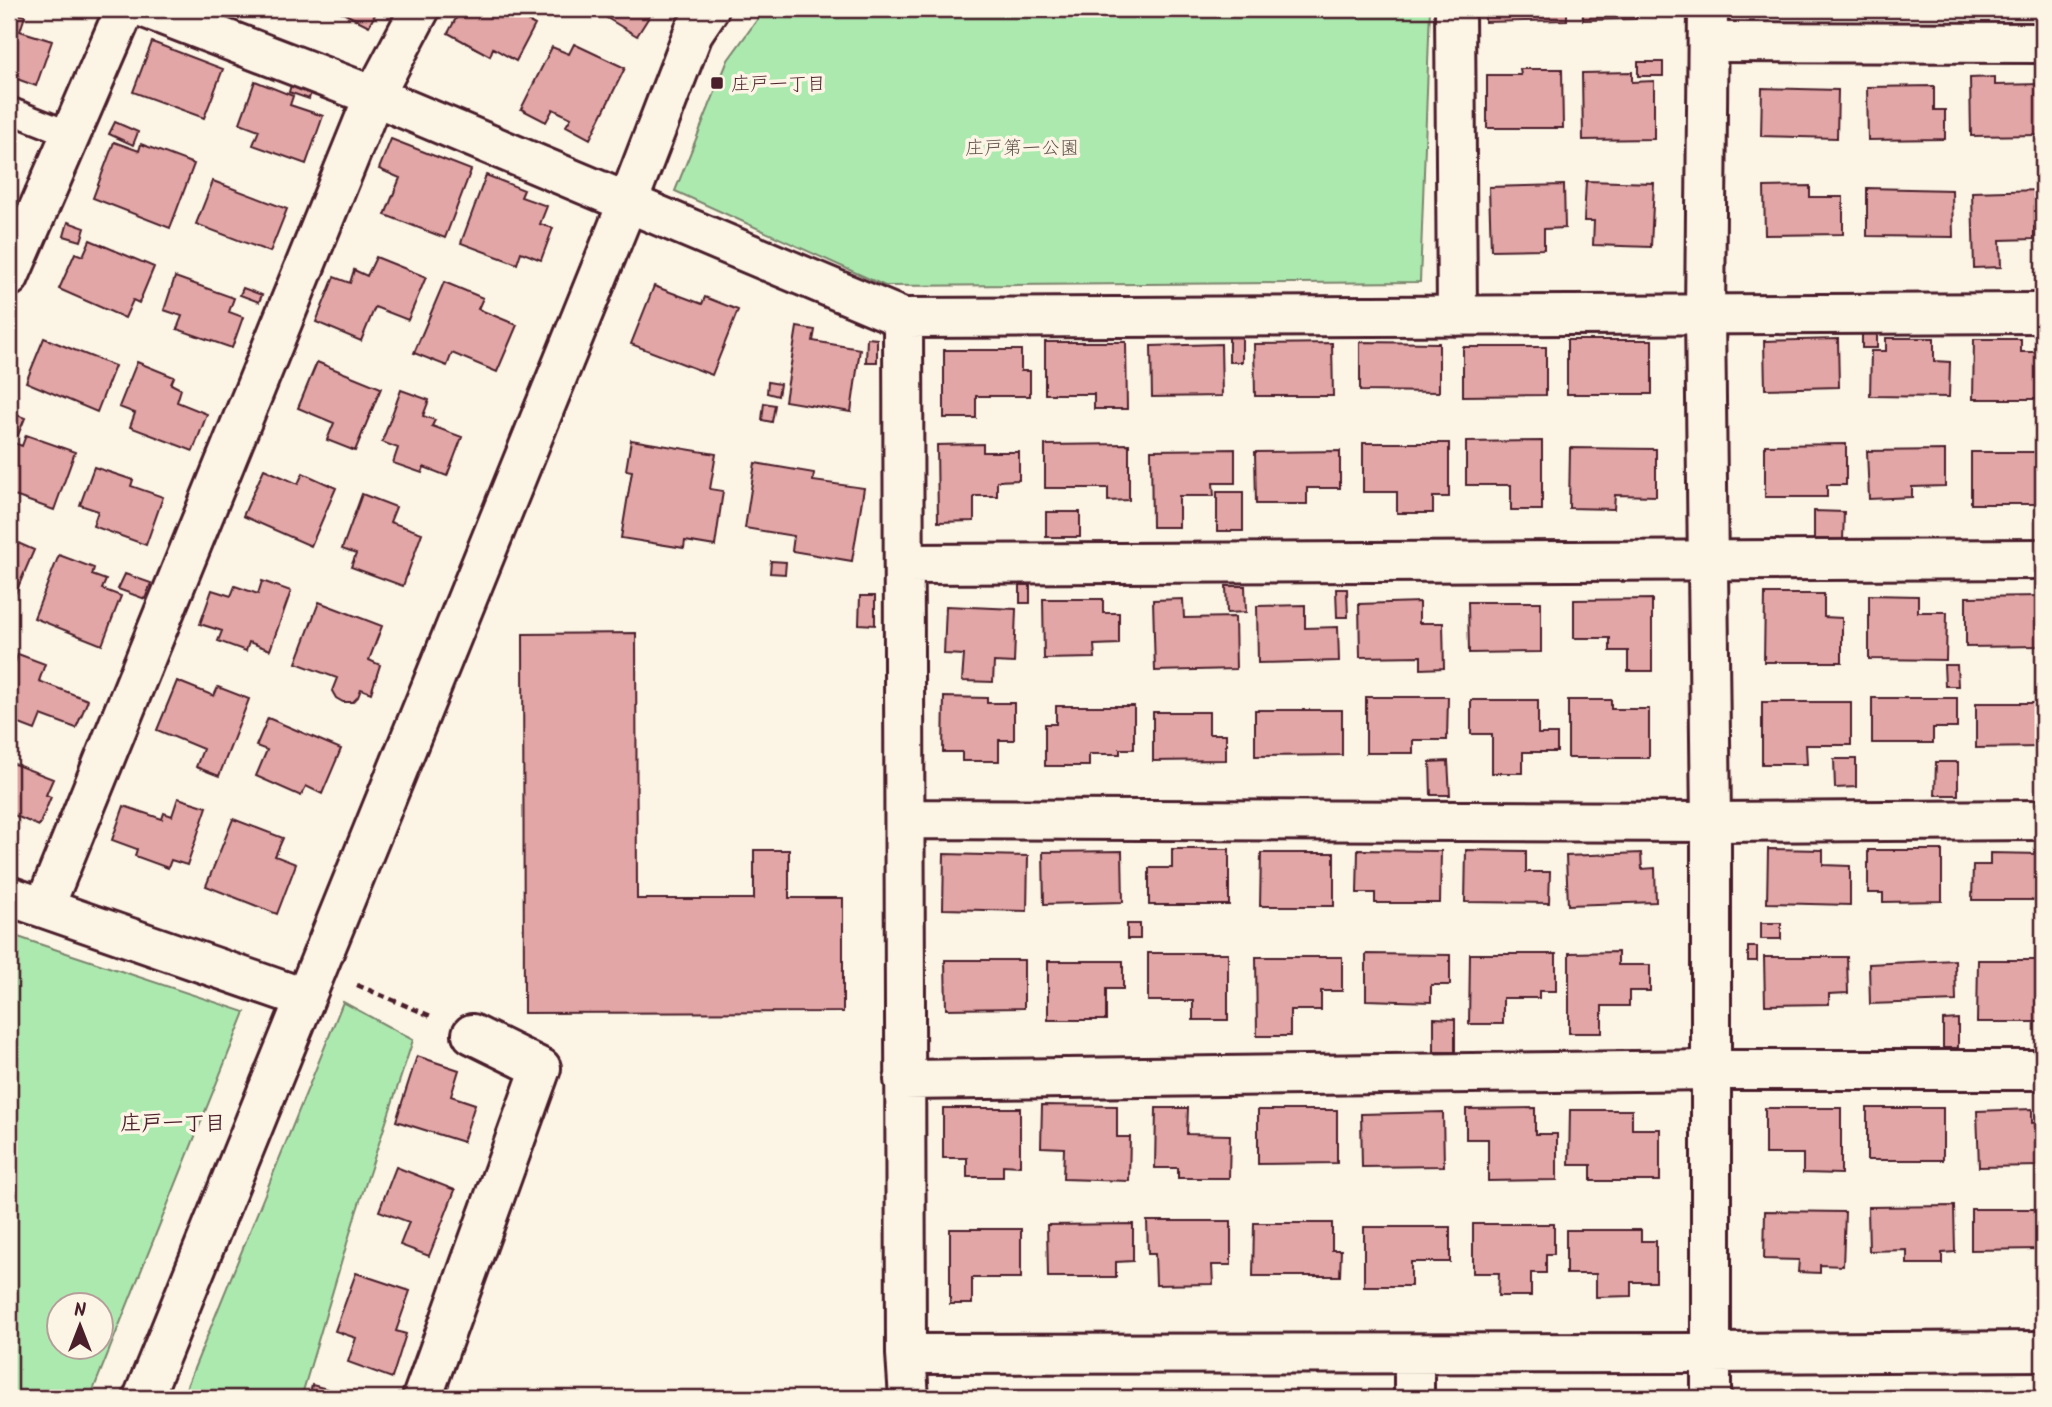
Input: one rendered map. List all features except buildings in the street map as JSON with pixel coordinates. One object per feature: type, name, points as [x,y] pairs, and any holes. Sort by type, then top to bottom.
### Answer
[{"type":"street","points":[[9,278],[124,9]]},
{"type":"street","points":[[147,9],[374,96],[903,318],[2043,313]]},
{"type":"street","points":[[44,908],[374,96],[420,9]]},
{"type":"street","points":[[143,1398],[628,202],[694,32],[709,9]]},
{"type":"street","points":[[1455,9],[1457,316]]},
{"type":"street","points":[[1711,1398],[1710,822],[1705,314],[1708,25],[2043,43]]},
{"type":"street","points":[[903,318],[904,1080],[906,1354],[909,1398]]},
{"type":"street","points":[[904,564],[2043,559]]},
{"type":"street","points":[[905,820],[2043,820]]},
{"type":"street","points":[[9,896],[310,983]]},
{"type":"street","points":[[422,1398],[541,1068],[472,1034]]},
{"type":"street","points":[[904,1080],[1710,1070],[2043,1070]]},
{"type":"street","points":[[906,1354],[2043,1351]]},
{"type":"street","points":[[1414,1354],[1414,1398]]},
{"type":"lane","points":[[9,110],[70,134]]},
{"type":"path","points":[[310,983],[472,1034]]},
{"type":"green space","name":"庄戸第一公園","points":[[765,9],[1430,9],[1420,282],[885,286],[675,191],[728,60]]},
{"type":"green space","points":[[9,934],[245,1012],[116,1333],[116,1292],[46,1292],[46,1362],[104,1362],[90,1398],[9,1398]]},
{"type":"green space","points":[[343,1002],[413,1040],[356,1213],[301,1398],[182,1398]]},
{"type":"place","name":"庄戸一丁目","points":[[717,83]]},
{"type":"district","name":"庄戸一丁目","points":[[173,1123]]}]
